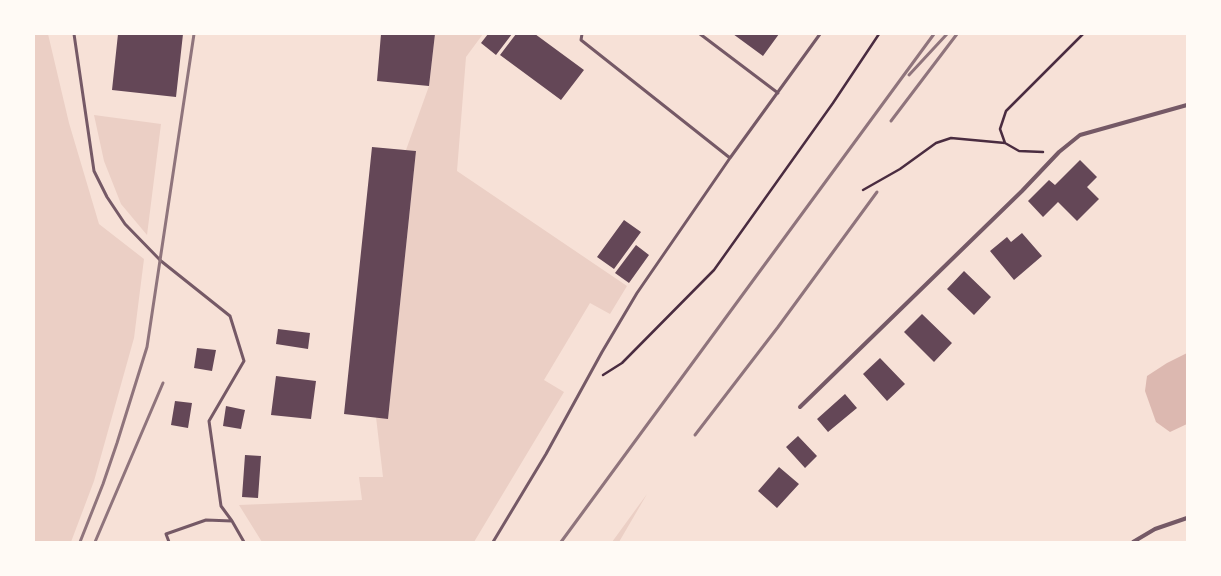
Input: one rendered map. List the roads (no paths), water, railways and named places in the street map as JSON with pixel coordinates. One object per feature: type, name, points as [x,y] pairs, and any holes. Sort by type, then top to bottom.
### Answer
[{"type":"street","points":[[800,407],[1022,191],[1059,152],[1080,135],[1187,106]]},
{"type":"street","points":[[1133,542],[1155,529],[1187,518]]},
{"type":"lane","points":[[74,34],[94,171],[107,197],[124,224],[161,261],[230,316],[244,361],[209,421],[221,506],[244,542]]},
{"type":"lane","points":[[582,34],[581,40],[730,158]]},
{"type":"lane","points":[[700,34],[778,94]]},
{"type":"lane","points":[[492,542],[546,454],[602,352],[638,293],[730,158],[778,94],[820,34]]},
{"type":"lane","points":[[169,542],[166,534],[206,520],[232,521]]},
{"type":"railway","points":[[80,542],[103,484],[147,347],[194,34]]},
{"type":"railway","points":[[561,542],[934,34]]},
{"type":"railway","points":[[909,75],[947,34]]},
{"type":"railway","points":[[891,121],[957,34]]},
{"type":"railway","points":[[695,435],[778,327],[877,192]]},
{"type":"railway","points":[[95,542],[163,383]]}]
